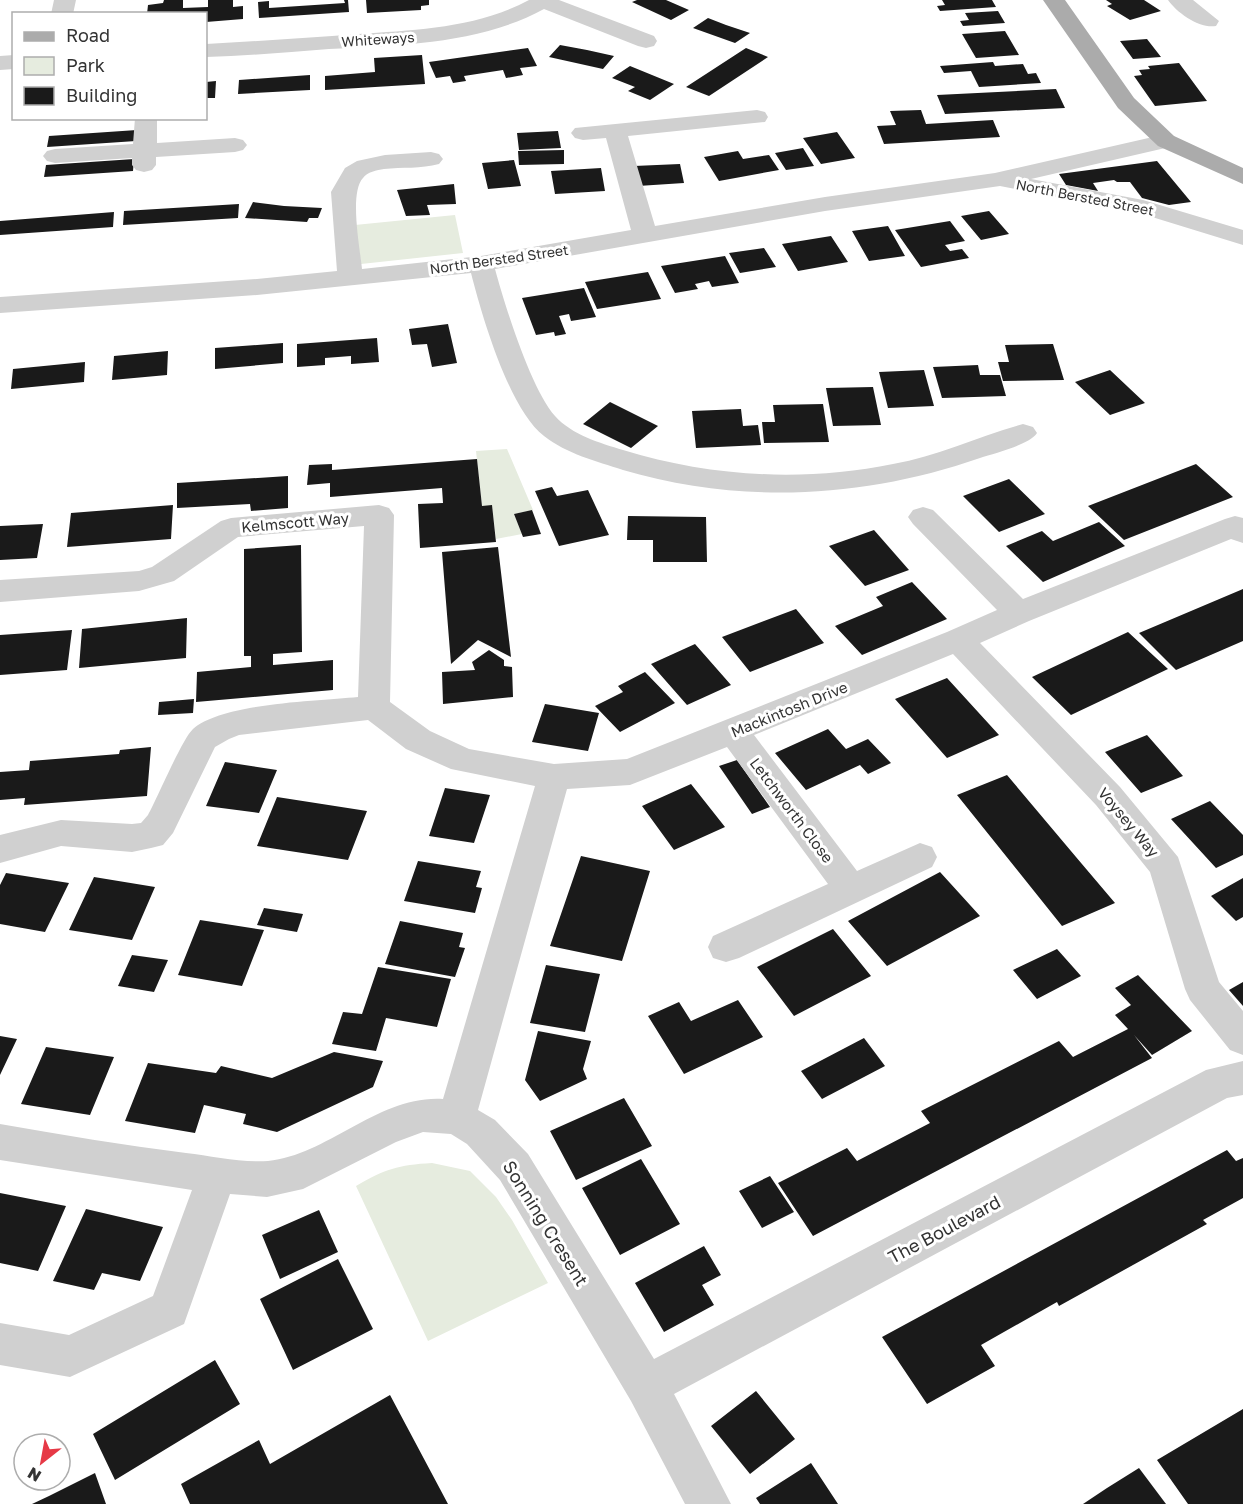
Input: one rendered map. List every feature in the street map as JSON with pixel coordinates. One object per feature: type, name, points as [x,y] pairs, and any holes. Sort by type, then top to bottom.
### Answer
[{"type":"main road","points":[[1054,0],[1126,103],[1166,141],[1243,177]]},
{"type":"main road","points":[[1243,187],[1241,194],[1243,201]]},
{"type":"street","points":[[1179,0],[1208,21]]},
{"type":"street","points":[[544,1],[646,41]]},
{"type":"street","name":"Whiteways","points":[[207,51],[420,36],[473,27],[521,12],[544,1]]},
{"type":"street","points":[[584,133],[757,117]]},
{"type":"street","points":[[144,158],[146,120]]},
{"type":"street","points":[[615,130],[645,236]]},
{"type":"street","name":"North Bersted Street","points":[[0,305],[256,287],[481,264],[825,204],[995,180],[1166,141]]},
{"type":"street","points":[[55,156],[144,158],[235,145]]},
{"type":"street","points":[[350,277],[342,192],[353,173],[365,166],[385,162],[431,159]]},
{"type":"street","name":"North Bersted Street","points":[[995,180],[1143,207],[1243,238]]},
{"type":"street","points":[[481,264],[486,289],[527,393],[544,422],[574,442],[639,466],[694,478],[782,484],[874,477],[942,463],[1023,433]]},
{"type":"street","name":"Kelmscott Way","points":[[0,591],[139,581],[163,574],[231,528],[379,515],[374,707]]},
{"type":"street","points":[[923,517],[1018,613]]},
{"type":"street","name":"Mackintosh Drive","points":[[554,777],[630,772],[1235,526],[1243,533]]},
{"type":"street","name":"Voysey Way","points":[[958,640],[1108,796],[1166,867],[1203,989],[1243,1039]]},
{"type":"street","points":[[0,849],[61,833],[132,838],[151,835],[161,824],[203,739],[217,730],[246,722],[374,707],[418,740],[463,760],[554,777],[457,1117]]},
{"type":"street","name":"Letchworth Close","points":[[733,731],[851,889]]},
{"type":"street","points":[[726,947],[920,857]]},
{"type":"street","name":"The Boulevard","points":[[646,1386],[1220,1082],[1243,1078]]},
{"type":"street","name":"Sonning Cresent","points":[[0,1142],[126,1163],[267,1179],[303,1171],[382,1130],[423,1115],[457,1117],[481,1132],[514,1167],[646,1386],[710,1504]]},
{"type":"street","points":[[0,1344],[70,1356],[169,1310],[217,1175]]},
{"type":"green space","points":[[455,215],[463,253],[361,264],[355,225]]},
{"type":"green space","points":[[507,449],[533,510],[514,514],[522,534],[496,539],[492,506],[482,506],[476,451]]},
{"type":"green space","points":[[432,1163],[470,1171],[496,1197],[548,1283],[428,1341],[356,1186],[392,1169]]},
{"type":"building","points":[[164,0],[183,0],[183,8],[208,7],[208,0],[233,0],[233,7],[243,6],[243,19],[207,22],[207,12],[147,12],[148,5],[163,3]]},
{"type":"building","points":[[344,0],[348,0],[349,12],[259,18],[258,2],[269,1],[269,8],[345,3]]},
{"type":"building","points":[[366,0],[429,0],[429,5],[421,6],[421,10],[367,13]]},
{"type":"building","points":[[666,0],[689,10],[671,20],[632,2]]},
{"type":"building","points":[[942,0],[992,0],[996,7],[940,11],[937,6],[945,5]]},
{"type":"building","points":[[1106,0],[1144,0],[1161,11],[1130,20],[1107,6],[1112,4]]},
{"type":"building","points":[[998,11],[1005,23],[963,26],[960,21],[969,20],[965,13]]},
{"type":"building","points":[[708,18],[750,33],[735,43],[693,28]]},
{"type":"building","points":[[1005,31],[1019,55],[976,58],[962,34]]},
{"type":"building","points":[[1147,39],[1161,57],[1133,59],[1120,41]]},
{"type":"building","points":[[560,45],[614,56],[603,69],[549,57]]},
{"type":"building","points":[[528,48],[537,66],[520,68],[523,75],[506,78],[503,70],[464,76],[466,81],[453,83],[450,76],[436,78],[429,62]]},
{"type":"building","points":[[746,48],[768,57],[709,96],[686,87]]},
{"type":"building","points":[[422,55],[425,84],[325,90],[325,76],[375,72],[374,58]]},
{"type":"building","points":[[993,62],[995,66],[1023,64],[1028,74],[1036,73],[1041,83],[979,87],[971,71],[944,73],[940,66]]},
{"type":"building","points":[[1179,63],[1207,101],[1155,106],[1134,76],[1142,75],[1139,70],[1150,69],[1148,66]]},
{"type":"building","points":[[630,66],[674,84],[650,100],[628,91],[635,87],[612,78]]},
{"type":"building","points":[[310,75],[310,90],[238,94],[239,80]]},
{"type":"building","points":[[216,81],[215,98],[207,98],[207,82]]},
{"type":"building","points":[[1056,89],[1065,108],[945,114],[937,95]]},
{"type":"building","points":[[921,110],[926,124],[993,120],[1000,137],[884,144],[877,126],[896,125],[890,111]]},
{"type":"building","points":[[137,130],[136,141],[47,147],[49,136]]},
{"type":"building","points":[[558,131],[561,148],[519,150],[517,133]]},
{"type":"building","points":[[837,132],[855,158],[821,164],[803,138]]},
{"type":"building","points":[[803,148],[814,166],[786,170],[775,153]]},
{"type":"building","points":[[564,150],[564,164],[519,165],[518,151]]},
{"type":"building","points":[[738,151],[743,159],[769,155],[779,170],[719,181],[704,157]]},
{"type":"building","points":[[134,159],[133,171],[44,177],[46,165]]},
{"type":"building","points":[[514,160],[521,186],[488,189],[482,163]]},
{"type":"building","points":[[1157,161],[1191,202],[1169,205],[1142,198],[1130,182],[1114,180],[1093,183],[1098,191],[1066,185],[1059,174]]},
{"type":"building","points":[[680,164],[684,183],[638,186],[634,166]]},
{"type":"building","points":[[601,168],[605,191],[555,194],[551,171]]},
{"type":"building","points":[[454,184],[456,204],[427,205],[430,215],[406,216],[397,190]]},
{"type":"building","points":[[253,202],[322,208],[318,218],[309,218],[307,222],[245,218]]},
{"type":"building","points":[[239,204],[238,218],[123,225],[124,211]]},
{"type":"building","points":[[989,211],[1009,234],[981,240],[961,216]]},
{"type":"building","points":[[114,212],[113,227],[0,235],[0,221]]},
{"type":"building","points":[[950,221],[965,241],[945,245],[950,251],[962,249],[969,258],[921,267],[895,230]]},
{"type":"building","points":[[888,226],[905,256],[869,261],[852,231]]},
{"type":"building","points":[[831,236],[848,262],[798,271],[782,244]]},
{"type":"building","points":[[764,248],[776,267],[740,273],[729,253]]},
{"type":"building","points":[[725,256],[739,283],[712,287],[709,281],[695,284],[698,289],[675,293],[661,266]]},
{"type":"building","points":[[648,272],[661,299],[597,309],[585,282]]},
{"type":"building","points":[[584,288],[596,317],[571,321],[569,314],[559,316],[566,334],[555,336],[554,332],[536,335],[522,298]]},
{"type":"building","points":[[448,324],[457,363],[432,367],[427,344],[412,345],[409,329]]},
{"type":"building","points":[[377,338],[379,362],[351,364],[351,356],[325,358],[325,365],[297,367],[297,344]]},
{"type":"building","points":[[283,343],[283,363],[215,369],[215,348]]},
{"type":"building","points":[[1053,344],[1064,380],[1003,381],[998,362],[1009,362],[1005,345]]},
{"type":"building","points":[[168,351],[167,375],[112,380],[114,356]]},
{"type":"building","points":[[85,362],[84,382],[11,389],[13,369]]},
{"type":"building","points":[[978,365],[980,375],[1000,375],[1006,396],[942,398],[933,367]]},
{"type":"building","points":[[924,370],[934,406],[888,408],[879,372]]},
{"type":"building","points":[[1110,370],[1145,403],[1110,415],[1075,382]]},
{"type":"building","points":[[873,387],[881,425],[833,426],[826,388]]},
{"type":"building","points":[[610,402],[658,426],[631,448],[583,424]]},
{"type":"building","points":[[823,404],[829,442],[764,443],[762,422],[775,422],[773,405]]},
{"type":"building","points":[[741,409],[743,426],[758,425],[761,445],[696,448],[692,411]]},
{"type":"building","points":[[477,459],[482,506],[492,505],[496,542],[420,548],[418,504],[443,503],[442,488],[330,497],[330,483],[307,485],[309,465],[332,464],[332,470]]},
{"type":"building","points":[[1196,464],[1233,497],[1124,540],[1088,506]]},
{"type":"building","points":[[288,476],[288,508],[251,511],[250,504],[177,508],[177,483]]},
{"type":"building","points":[[1009,479],[1045,514],[999,532],[963,496]]},
{"type":"building","points":[[552,487],[557,496],[588,490],[609,535],[559,546],[535,491]]},
{"type":"building","points":[[173,505],[171,539],[67,547],[71,513]]},
{"type":"building","points":[[532,510],[541,534],[523,537],[514,514]]},
{"type":"building","points":[[628,516],[706,517],[707,562],[653,562],[653,540],[627,540]]},
{"type":"building","points":[[1099,522],[1125,546],[1043,582],[1006,546],[1042,531],[1053,541]]},
{"type":"building","points":[[43,524],[37,558],[0,560],[0,526]]},
{"type":"building","points":[[874,530],[909,570],[865,586],[829,546]]},
{"type":"building","points":[[301,545],[302,652],[273,654],[273,665],[333,660],[333,690],[196,702],[197,672],[251,667],[251,656],[244,656],[244,549]]},
{"type":"building","points":[[498,547],[511,657],[478,640],[451,664],[442,552]]},
{"type":"building","points":[[912,582],[947,619],[862,655],[835,626],[883,606],[876,597]]},
{"type":"building","points":[[1243,589],[1243,641],[1176,670],[1139,633]]},
{"type":"building","points":[[796,609],[824,643],[750,672],[722,637]]},
{"type":"building","points":[[187,618],[186,658],[79,668],[82,629]]},
{"type":"building","points":[[72,630],[67,670],[0,675],[0,635]]},
{"type":"building","points":[[1128,632],[1168,669],[1071,715],[1032,677]]},
{"type":"building","points":[[695,644],[731,685],[687,705],[651,664]]},
{"type":"building","points":[[489,650],[504,660],[504,666],[512,667],[513,697],[443,704],[442,672],[475,670],[472,662]]},
{"type":"building","points":[[645,672],[675,703],[620,732],[595,706],[623,692],[618,686]]},
{"type":"building","points":[[947,678],[999,735],[947,758],[895,699]]},
{"type":"building","points":[[194,699],[193,713],[158,715],[159,702]]},
{"type":"building","points":[[545,704],[599,713],[588,751],[532,742]]},
{"type":"building","points":[[828,729],[846,749],[868,739],[891,763],[868,774],[860,765],[806,790],[775,753]]},
{"type":"building","points":[[1147,735],[1183,776],[1141,793],[1105,752]]},
{"type":"building","points":[[151,747],[147,796],[24,805],[25,798],[0,800],[0,772],[29,770],[30,761],[119,754],[120,750]]},
{"type":"building","points":[[737,760],[770,807],[752,814],[719,766]]},
{"type":"building","points":[[225,762],[277,770],[259,813],[206,806]]},
{"type":"building","points":[[1007,775],[1115,903],[1062,926],[957,795]]},
{"type":"building","points":[[691,784],[725,827],[674,850],[642,806]]},
{"type":"building","points":[[445,788],[490,795],[474,843],[429,836]]},
{"type":"building","points":[[277,797],[367,811],[348,860],[257,846]]},
{"type":"building","points":[[1210,801],[1243,835],[1243,855],[1216,868],[1171,819]]},
{"type":"building","points":[[581,856],[650,871],[622,961],[550,946]]},
{"type":"building","points":[[418,861],[481,871],[476,887],[482,888],[475,913],[404,901]]},
{"type":"building","points":[[940,872],[980,916],[887,966],[848,921]]},
{"type":"building","points":[[6,873],[69,883],[45,932],[0,924],[0,885]]},
{"type":"building","points":[[94,877],[155,887],[132,940],[69,930]]},
{"type":"building","points":[[1243,878],[1243,917],[1236,921],[1211,896]]},
{"type":"building","points":[[264,908],[303,914],[297,932],[257,925]]},
{"type":"building","points":[[200,920],[264,930],[242,986],[178,975]]},
{"type":"building","points":[[400,921],[463,933],[459,947],[465,948],[455,977],[385,964]]},
{"type":"building","points":[[833,929],[871,976],[794,1016],[757,967]]},
{"type":"building","points":[[1057,949],[1081,976],[1037,999],[1013,970]]},
{"type":"building","points":[[132,955],[168,960],[154,992],[118,986]]},
{"type":"building","points":[[546,965],[600,974],[585,1032],[530,1023]]},
{"type":"building","points":[[378,967],[451,979],[437,1027],[386,1018],[376,1051],[332,1044],[343,1012],[362,1014]]},
{"type":"building","points":[[1138,975],[1192,1031],[1152,1055],[1134,1035],[1152,1058],[813,1236],[778,1183],[847,1148],[857,1161],[930,1123],[921,1111],[1059,1041],[1073,1057],[1128,1029],[1115,1015],[1131,1005],[1115,988]]},
{"type":"building","points":[[1243,982],[1243,1006],[1229,990]]},
{"type":"building","points":[[738,1000],[763,1037],[684,1074],[648,1016],[679,1002],[691,1021]]},
{"type":"building","points":[[538,1031],[591,1041],[583,1069],[587,1079],[540,1101],[525,1080]]},
{"type":"building","points":[[0,1036],[17,1039],[0,1075]]},
{"type":"building","points":[[864,1038],[885,1066],[822,1099],[801,1071]]},
{"type":"building","points":[[46,1047],[114,1057],[90,1115],[21,1104]]},
{"type":"building","points":[[334,1052],[383,1061],[373,1087],[277,1132],[243,1124],[246,1114],[204,1105],[195,1133],[125,1121],[148,1063],[216,1073],[221,1066],[272,1078]]},
{"type":"building","points":[[624,1098],[652,1146],[576,1180],[550,1131]]},
{"type":"building","points":[[1227,1150],[1236,1161],[1243,1158],[1243,1198],[1203,1220],[1207,1224],[1059,1306],[1057,1302],[981,1345],[995,1366],[927,1404],[882,1337]]},
{"type":"building","points":[[641,1159],[680,1224],[620,1255],[582,1188]]},
{"type":"building","points":[[770,1176],[794,1212],[762,1228],[739,1191]]},
{"type":"building","points":[[0,1193],[66,1206],[38,1271],[0,1263]]},
{"type":"building","points":[[86,1209],[163,1227],[140,1281],[102,1273],[94,1290],[53,1281]]},
{"type":"building","points":[[319,1210],[338,1252],[280,1279],[262,1235]]},
{"type":"building","points":[[704,1246],[721,1275],[702,1285],[714,1305],[664,1332],[635,1283]]},
{"type":"building","points":[[338,1259],[373,1329],[293,1370],[260,1299]]},
{"type":"building","points":[[215,1360],[240,1404],[115,1480],[93,1434]]},
{"type":"building","points":[[756,1391],[795,1439],[750,1474],[711,1426]]},
{"type":"building","points":[[390,1395],[448,1504],[190,1504],[181,1484],[259,1440],[270,1464]]},
{"type":"building","points":[[1243,1409],[1243,1504],[1188,1504],[1157,1460]]},
{"type":"building","points":[[811,1463],[838,1504],[760,1504],[756,1498]]},
{"type":"building","points":[[1139,1468],[1166,1504],[1083,1504],[1107,1488]]},
{"type":"building","points":[[95,1473],[106,1504],[32,1504],[57,1492],[72,1492],[72,1484]]}]
